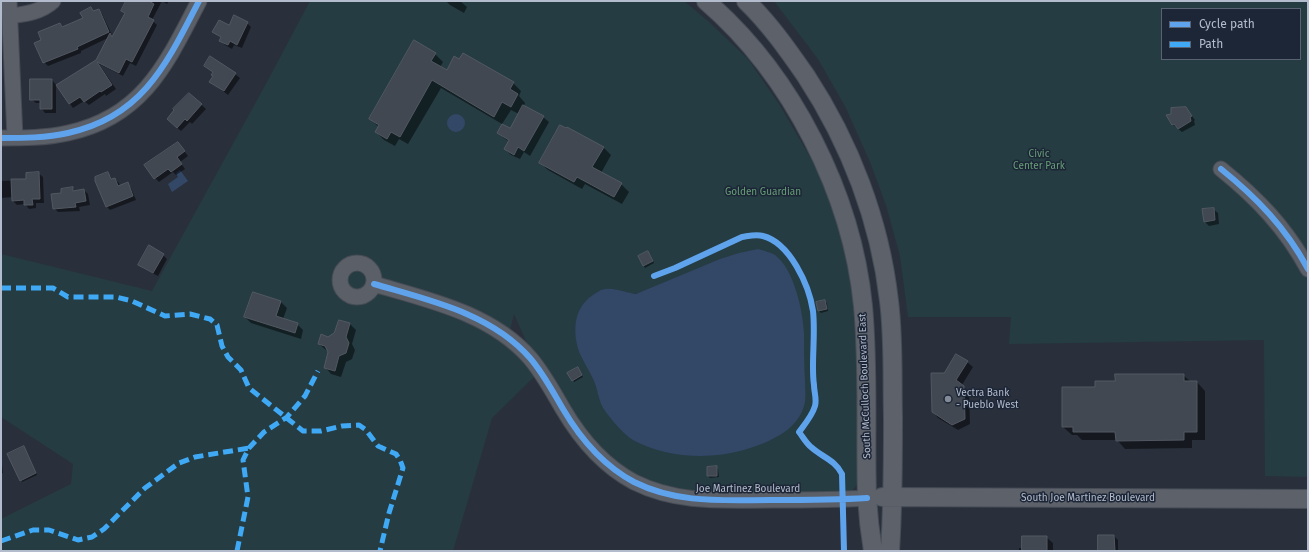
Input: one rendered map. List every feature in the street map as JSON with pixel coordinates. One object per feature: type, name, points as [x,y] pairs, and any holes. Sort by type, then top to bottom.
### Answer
[{"type":"main road","name":"South McCulloch Boulevard East","points":[[706,1],[745,39],[765,64],[789,100],[820,156],[843,215],[857,269],[863,306],[866,350],[867,498],[872,551]]},
{"type":"main road","points":[[746,1],[761,16],[786,48],[824,106],[845,145],[868,206],[883,264],[889,303],[892,349],[893,497],[890,551]]},
{"type":"main road","name":"South Joe Martinez Boulevard","points":[[867,498],[1308,499]]},
{"type":"street","points":[[53,1],[41,10],[29,14],[10,8],[8,138],[49,136],[88,128],[107,120],[128,107],[147,89],[163,68],[199,1]]},
{"type":"street","points":[[1221,169],[1253,196],[1272,216],[1308,269]]},
{"type":"street","name":"Joe Martinez Boulevard","points":[[374,284],[466,313],[508,338],[537,366],[573,426],[594,451],[619,472],[648,488],[664,494],[698,500],[842,500],[867,498]]},
{"type":"green space","name":"Golden Guardian","points":[[310,1],[684,1],[708,21],[748,59],[779,104],[827,186],[851,260],[860,330],[858,483],[850,494],[693,495],[638,477],[614,462],[595,445],[553,379],[530,350],[514,314],[508,338],[536,375],[492,418],[453,551],[1,551],[1,519],[71,484],[73,464],[1,417],[1,254],[152,291]],"holes":[[[614,289],[632,294],[643,292],[602,406],[594,380],[581,356],[601,290]]]},
{"type":"green space","name":"Civic Center Park","points":[[774,1],[1308,1],[1308,477],[1265,476],[1264,340],[1009,344],[1011,317],[908,317],[900,256],[886,205],[870,162],[846,108],[818,59]]},
{"type":"water","points":[[456,114],[462,117],[465,123],[462,129],[456,132],[450,129],[447,123],[450,117]]},
{"type":"water","points":[[180,170],[188,181],[172,192],[168,184],[178,177],[176,173]]},
{"type":"water","points":[[758,249],[775,255],[782,261],[792,280],[802,314],[804,333],[805,402],[802,412],[797,420],[790,428],[773,439],[744,450],[716,455],[687,456],[673,454],[659,451],[633,440],[620,429],[603,408],[594,381],[580,354],[577,346],[575,330],[581,307],[586,300],[601,290],[614,289],[636,294],[720,259]]},
{"type":"building","points":[[126,1],[149,1],[154,4],[148,17],[154,20],[132,62],[126,59],[119,73],[97,62],[112,85],[84,102],[80,97],[69,104],[56,85],[96,60],[110,33],[112,37],[125,13],[121,11]]},
{"type":"building","points":[[91,7],[93,11],[99,9],[109,32],[77,47],[78,49],[43,63],[34,43],[41,40],[38,32],[60,23],[62,27],[83,18],[80,13]]},
{"type":"building","points":[[234,15],[248,22],[237,45],[230,41],[228,45],[219,41],[221,37],[212,32],[219,20],[229,25]]},
{"type":"building","points":[[414,40],[436,53],[431,61],[447,70],[454,56],[459,59],[463,53],[514,82],[510,89],[518,94],[511,107],[502,102],[494,117],[432,80],[400,137],[391,132],[387,139],[375,132],[379,125],[369,119]]},
{"type":"building","points":[[210,56],[236,73],[224,91],[209,82],[213,76],[211,75],[213,72],[204,66]]},
{"type":"building","points":[[30,79],[52,79],[52,109],[40,109],[40,100],[30,100]]},
{"type":"building","points":[[189,93],[202,104],[187,121],[185,119],[177,128],[167,119],[174,110],[173,109]]},
{"type":"building","points":[[523,105],[544,116],[524,151],[518,147],[514,155],[504,149],[509,140],[497,133],[502,124],[510,128]]},
{"type":"building","points":[[1186,107],[1192,116],[1190,117],[1191,121],[1178,129],[1174,124],[1172,125],[1166,115],[1171,114],[1171,108]]},
{"type":"building","points":[[560,125],[566,128],[567,127],[604,147],[592,167],[622,183],[614,197],[577,177],[574,182],[539,163]]},
{"type":"building","points":[[178,142],[185,151],[177,157],[182,164],[171,172],[168,169],[154,179],[144,165]]},
{"type":"building","points":[[39,172],[40,199],[32,199],[33,205],[24,205],[24,200],[12,201],[11,179],[26,179],[26,173]]},
{"type":"building","points":[[108,172],[111,179],[115,178],[118,186],[128,182],[133,196],[106,207],[95,181],[95,177]]},
{"type":"building","points":[[73,187],[73,191],[84,189],[86,201],[75,203],[76,207],[53,209],[51,194],[61,193],[61,189]]},
{"type":"building","points":[[1214,208],[1215,220],[1204,222],[1202,209]]},
{"type":"building","points":[[149,245],[164,254],[153,273],[138,265]]},
{"type":"building","points":[[648,251],[653,261],[643,266],[638,256]]},
{"type":"building","points":[[253,292],[281,301],[276,316],[298,323],[295,333],[244,317]]},
{"type":"building","points":[[825,300],[827,309],[818,311],[816,302]]},
{"type":"building","points":[[339,320],[350,323],[346,337],[349,343],[346,353],[339,356],[335,371],[324,368],[328,352],[325,346],[318,344],[321,334],[328,337],[334,333]]},
{"type":"building","name":"Vectra Bank - Pueblo West","points":[[956,354],[968,361],[956,380],[964,386],[965,419],[952,425],[932,412],[931,373],[944,373]]},
{"type":"building","points":[[578,367],[582,375],[572,381],[567,373]]},
{"type":"building","points":[[1115,374],[1184,374],[1184,381],[1197,381],[1197,432],[1184,432],[1184,440],[1116,441],[1115,432],[1073,432],[1073,427],[1062,427],[1062,387],[1095,387],[1095,381],[1115,381]]},
{"type":"building","points":[[24,446],[36,473],[20,481],[7,454]]},
{"type":"building","points":[[717,466],[717,476],[707,476],[707,467]]},
{"type":"building","points":[[1098,535],[1114,535],[1115,551],[1098,551]]},
{"type":"building","points":[[1022,536],[1047,536],[1047,551],[1022,551]]},
{"type":"marked path","points":[[1,288],[53,288],[68,297],[116,297],[132,301],[165,316],[190,314],[210,319],[217,325],[222,346],[228,357],[241,370],[249,388],[303,431],[321,431],[342,426],[359,425],[366,430],[378,446],[396,454],[403,468],[389,513],[380,551]]},
{"type":"marked path","points":[[237,551],[248,497],[243,460],[249,448],[264,432],[287,417],[305,396],[318,371]]},
{"type":"marked path","points":[[1,541],[33,530],[49,530],[78,540],[92,537],[104,529],[145,488],[179,463],[195,457],[249,448]]},
{"type":"cycle path","points":[[1,138],[26,138],[60,135],[94,125],[116,114],[134,101],[150,84],[176,46],[199,1]]},
{"type":"cycle path","points":[[1221,169],[1247,191],[1270,214],[1290,240],[1308,269]]},
{"type":"cycle path","points":[[654,276],[742,237],[755,235],[760,235],[773,240],[782,247],[797,266],[807,289],[813,311],[813,373],[816,398],[814,410],[799,432],[809,445],[836,465],[842,474],[844,551]]},
{"type":"cycle path","points":[[374,284],[458,310],[497,330],[530,358],[585,441],[603,460],[634,482],[667,494],[701,499],[807,500],[867,498]]},
{"type":"place","name":"Vectra Bank - Pueblo West","points":[[948,399]]}]
